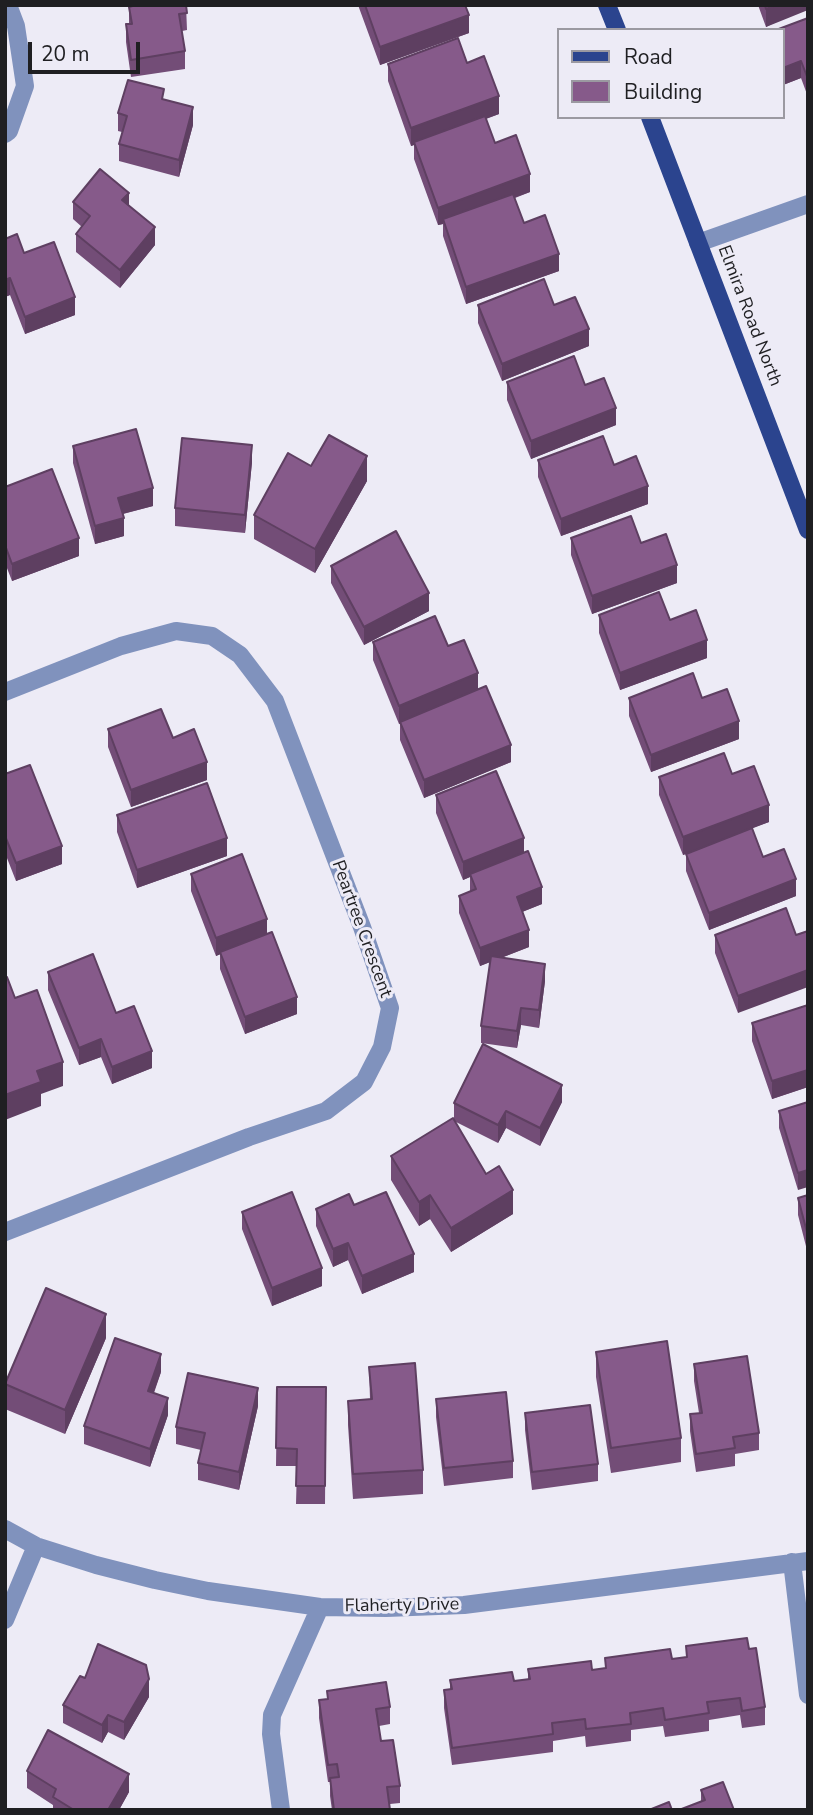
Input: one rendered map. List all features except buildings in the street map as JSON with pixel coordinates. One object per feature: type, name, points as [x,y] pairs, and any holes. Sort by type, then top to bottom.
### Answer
[{"type":"main road","points":[[607,5],[616,28]]},
{"type":"main road","name":"Elmira Road North","points":[[651,119],[808,530]]},
{"type":"street","points":[[5,134],[9,131],[25,86],[16,26],[8,5]]},
{"type":"street","points":[[698,243],[808,204]]},
{"type":"street","name":"Peartree Crescent","points":[[5,692],[121,646],[176,631],[212,636],[240,654],[275,701],[362,927],[390,1008],[382,1046],[364,1082],[326,1111],[249,1137],[5,1232]]},
{"type":"street","name":"Flaherty Drive","points":[[5,1529],[36,1546],[96,1565],[181,1586],[320,1607],[464,1605],[800,1562]]},
{"type":"street","points":[[5,1620],[36,1546]]},
{"type":"street","points":[[800,1562],[808,1695]]},
{"type":"street","points":[[281,1810],[271,1734],[272,1715],[320,1607]]}]
